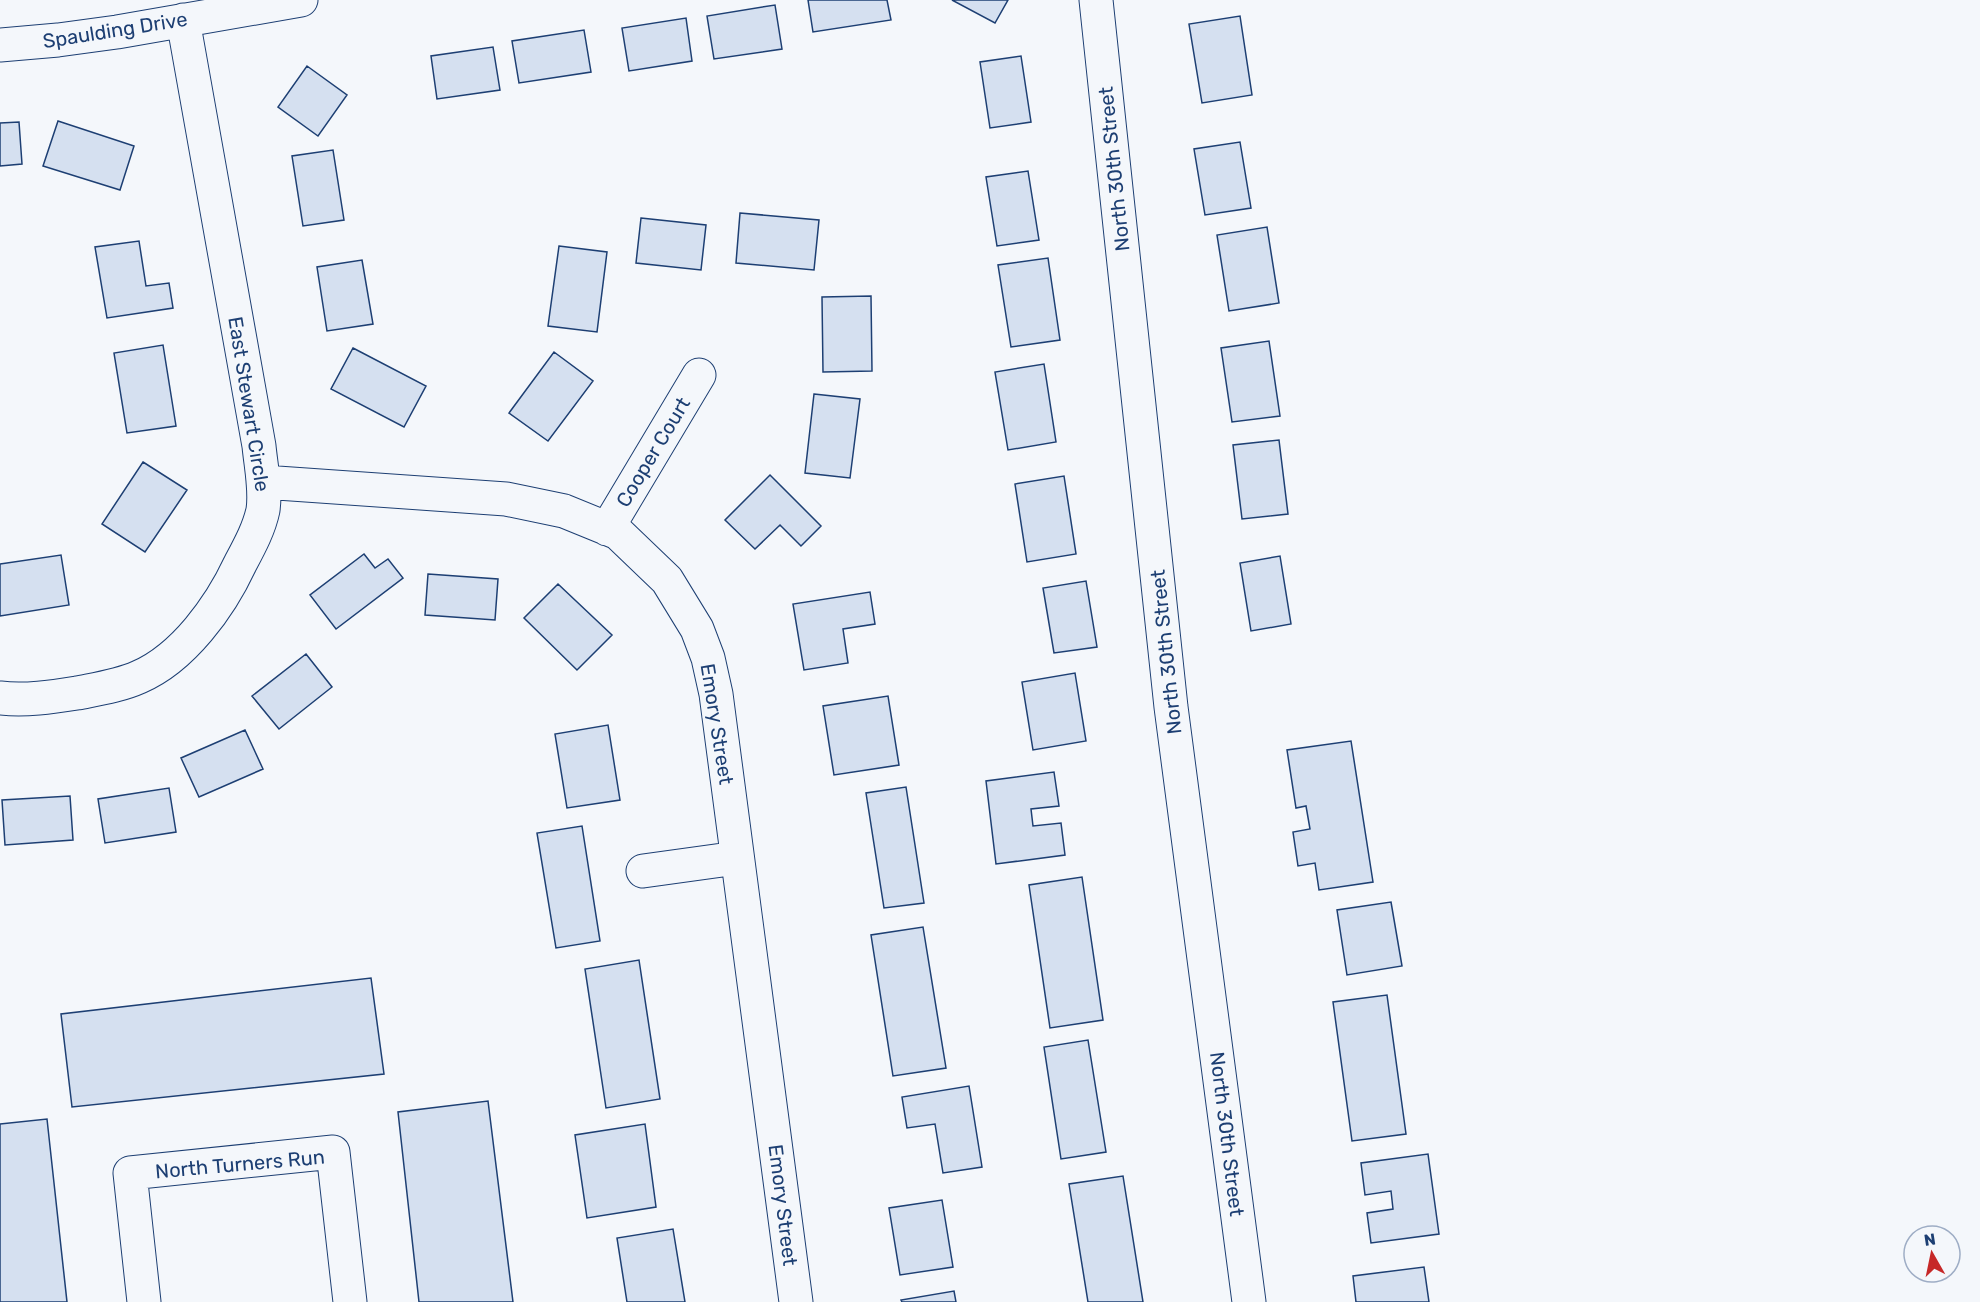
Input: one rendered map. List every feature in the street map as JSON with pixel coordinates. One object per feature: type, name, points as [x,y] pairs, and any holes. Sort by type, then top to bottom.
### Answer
[{"type":"street","name":"Spaulding Drive","points":[[0,45],[57,40],[301,0]]},
{"type":"street","name":"North 30th Street","points":[[1096,0],[1179,774],[1249,1302]]},
{"type":"street","name":"East Stewart Circle","points":[[0,698],[15,700],[64,695],[108,687],[140,677],[173,655],[188,642],[235,576],[255,535],[262,512],[263,482],[259,446],[183,21]]},
{"type":"street","name":"Cooper Court","points":[[607,529],[699,375]]},
{"type":"street","name":"Emory Street","points":[[263,482],[506,499],[564,511],[618,533],[667,580],[698,628],[716,694],[796,1302]]},
{"type":"street","points":[[642,871],[737,858]]},
{"type":"street","name":"North Turners Run","points":[[144,1302],[130,1173],[333,1152],[350,1302]]},
{"type":"building","points":[[808,0],[887,0],[891,20],[813,32]]},
{"type":"building","points":[[952,0],[1008,0],[995,23]]},
{"type":"building","points":[[775,5],[782,49],[714,59],[707,16]]},
{"type":"building","points":[[1240,16],[1252,95],[1202,103],[1189,24]]},
{"type":"building","points":[[686,18],[692,61],[629,71],[622,28]]},
{"type":"building","points":[[584,30],[591,72],[519,83],[512,41]]},
{"type":"building","points":[[493,47],[500,90],[437,99],[431,56]]},
{"type":"building","points":[[1021,56],[1031,122],[990,128],[980,62]]},
{"type":"building","points":[[307,66],[347,95],[318,136],[278,107]]},
{"type":"building","points":[[58,121],[134,146],[120,190],[43,166]]},
{"type":"building","points":[[19,122],[22,164],[0,166],[0,123]]},
{"type":"building","points":[[1240,142],[1251,208],[1205,215],[1194,149]]},
{"type":"building","points":[[333,150],[344,220],[303,226],[292,156]]},
{"type":"building","points":[[1028,171],[1039,240],[997,246],[986,177]]},
{"type":"building","points":[[740,213],[819,220],[814,270],[736,263]]},
{"type":"building","points":[[641,218],[706,225],[701,270],[636,263]]},
{"type":"building","points":[[1267,227],[1279,303],[1229,311],[1217,235]]},
{"type":"building","points":[[139,241],[146,286],[169,283],[173,308],[107,318],[95,247]]},
{"type":"building","points":[[559,246],[607,252],[597,332],[548,326]]},
{"type":"building","points":[[1048,258],[1060,340],[1011,347],[998,265]]},
{"type":"building","points":[[362,260],[373,324],[327,331],[317,267]]},
{"type":"building","points":[[871,296],[872,371],[823,372],[822,297]]},
{"type":"building","points":[[1269,341],[1280,416],[1232,422],[1221,348]]},
{"type":"building","points":[[163,345],[176,426],[127,433],[114,353]]},
{"type":"building","points":[[353,348],[426,386],[404,427],[331,389]]},
{"type":"building","points":[[554,352],[593,381],[548,441],[509,413]]},
{"type":"building","points":[[1044,364],[1056,442],[1008,450],[995,372]]},
{"type":"building","points":[[814,394],[860,399],[850,478],[805,473]]},
{"type":"building","points":[[1279,440],[1288,514],[1242,519],[1233,445]]},
{"type":"building","points":[[143,462],[187,490],[145,552],[102,524]]},
{"type":"building","points":[[770,475],[821,526],[801,546],[780,525],[755,549],[725,520]]},
{"type":"building","points":[[1064,476],[1076,554],[1027,562],[1015,484]]},
{"type":"building","points":[[364,554],[375,568],[388,559],[403,578],[336,629],[310,595]]},
{"type":"building","points":[[61,555],[69,605],[0,616],[0,564]]},
{"type":"building","points":[[1280,556],[1291,624],[1251,631],[1240,563]]},
{"type":"building","points":[[428,574],[498,579],[495,620],[425,615]]},
{"type":"building","points":[[1086,581],[1097,647],[1054,653],[1043,588]]},
{"type":"building","points":[[558,584],[612,635],[577,670],[524,618]]},
{"type":"building","points":[[870,592],[875,624],[843,629],[848,663],[804,670],[793,604]]},
{"type":"building","points":[[306,654],[332,687],[279,729],[252,696]]},
{"type":"building","points":[[1075,673],[1086,741],[1033,750],[1022,682]]},
{"type":"building","points":[[888,696],[899,765],[834,775],[823,706]]},
{"type":"building","points":[[608,725],[620,800],[567,808],[555,734]]},
{"type":"building","points":[[245,730],[263,769],[199,797],[181,758]]},
{"type":"building","points":[[1351,741],[1373,882],[1319,890],[1315,863],[1298,866],[1293,832],[1310,829],[1306,806],[1296,808],[1287,750]]},
{"type":"building","points":[[1054,772],[1059,806],[1031,809],[1033,826],[1061,823],[1065,855],[996,864],[986,781]]},
{"type":"building","points":[[906,787],[924,903],[884,908],[866,793]]},
{"type":"building","points":[[169,788],[176,832],[105,843],[98,799]]},
{"type":"building","points":[[70,796],[73,840],[5,845],[2,800]]},
{"type":"building","points":[[582,826],[600,941],[556,948],[537,833]]},
{"type":"building","points":[[1082,877],[1103,1020],[1050,1028],[1029,885]]},
{"type":"building","points":[[1391,902],[1402,966],[1347,975],[1337,910]]},
{"type":"building","points":[[923,927],[946,1068],[893,1076],[871,935]]},
{"type":"building","points":[[639,960],[660,1099],[606,1108],[585,969]]},
{"type":"building","points":[[371,978],[384,1074],[72,1107],[61,1014]]},
{"type":"building","points":[[1387,995],[1406,1134],[1352,1141],[1333,1002]]},
{"type":"building","points":[[1088,1040],[1106,1152],[1061,1159],[1044,1047]]},
{"type":"building","points":[[969,1086],[982,1167],[943,1173],[935,1124],[907,1128],[902,1097]]},
{"type":"building","points":[[488,1101],[513,1302],[419,1302],[398,1112]]},
{"type":"building","points":[[47,1119],[67,1302],[0,1302],[0,1124]]},
{"type":"building","points":[[645,1124],[656,1207],[587,1218],[575,1135]]},
{"type":"building","points":[[1428,1154],[1439,1234],[1371,1243],[1367,1213],[1393,1209],[1391,1191],[1365,1195],[1361,1163]]},
{"type":"building","points":[[1123,1176],[1143,1302],[1088,1302],[1069,1184]]},
{"type":"building","points":[[942,1200],[953,1267],[900,1275],[889,1208]]},
{"type":"building","points":[[673,1229],[685,1302],[627,1302],[617,1238]]},
{"type":"building","points":[[1424,1267],[1429,1302],[1356,1302],[1353,1276]]},
{"type":"building","points":[[954,1291],[956,1302],[902,1302],[901,1300]]}]
